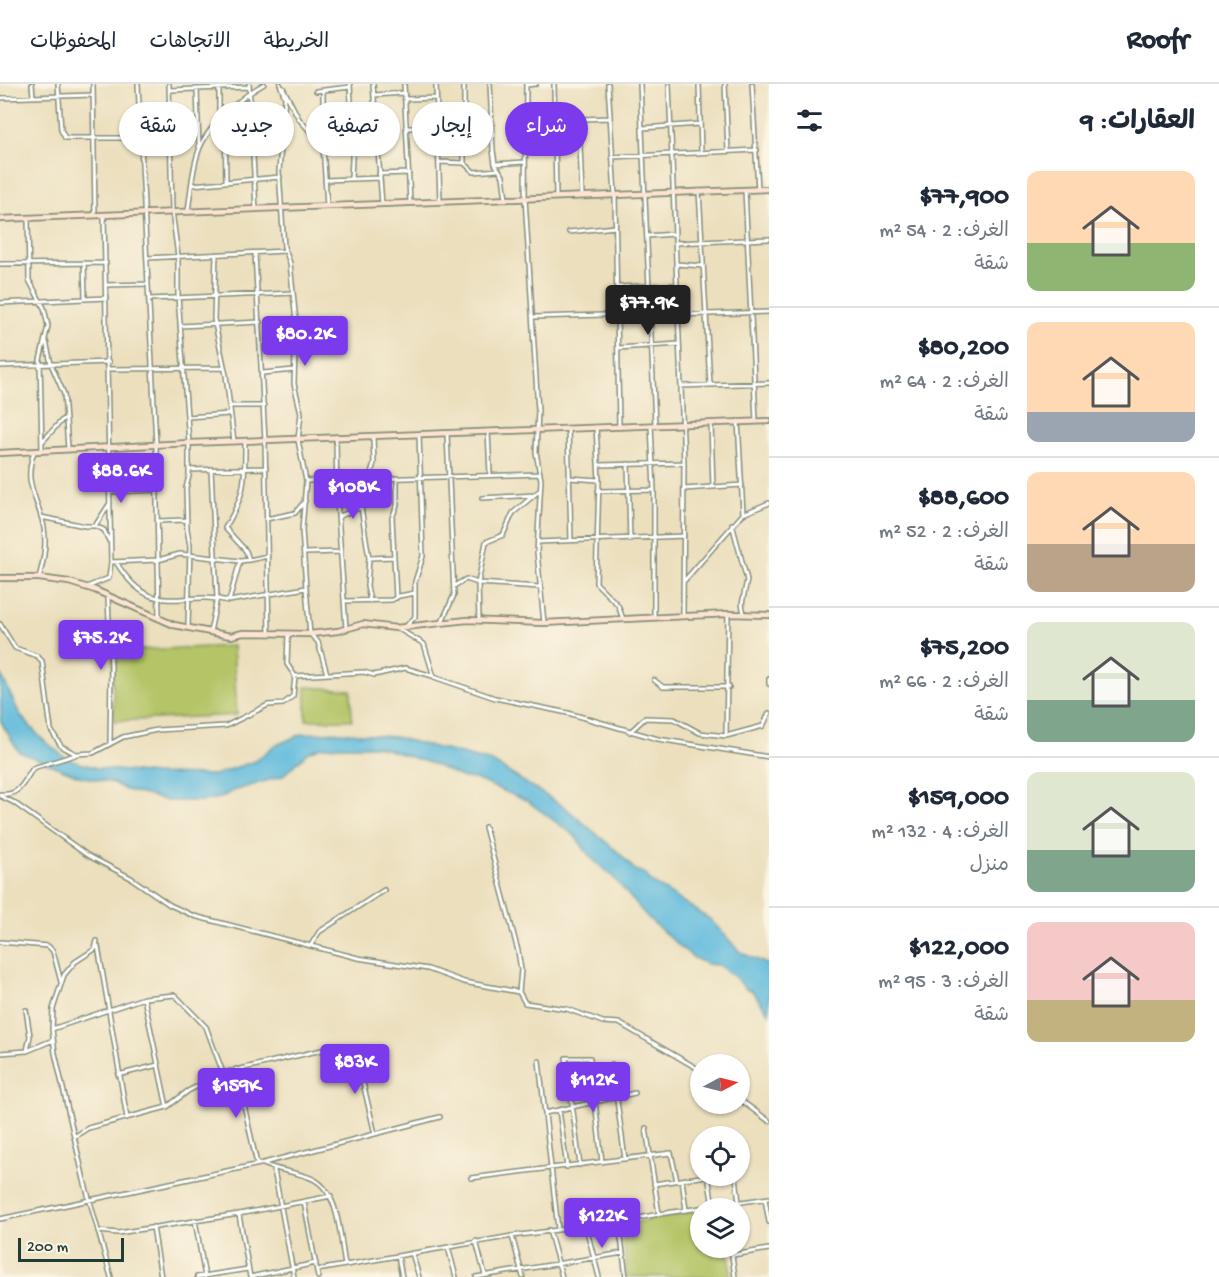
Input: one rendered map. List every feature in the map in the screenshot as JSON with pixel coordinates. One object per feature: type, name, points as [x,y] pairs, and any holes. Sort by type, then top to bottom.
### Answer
[{"type":"street","points":[[32,84],[33,96]]},
{"type":"street","points":[[58,84],[61,130],[65,138],[119,138]]},
{"type":"street","points":[[93,84],[95,217]]},
{"type":"street","points":[[138,84],[139,102]]},
{"type":"street","points":[[169,84],[169,102]]},
{"type":"street","points":[[169,91],[219,86],[249,88],[264,84]]},
{"type":"street","points":[[280,84],[285,102]]},
{"type":"street","points":[[280,84],[292,109],[306,126]]},
{"type":"street","points":[[320,84],[321,102]]},
{"type":"street","points":[[373,84],[374,102]]},
{"type":"street","points":[[404,84],[410,202]]},
{"type":"street","points":[[436,84],[436,102]]},
{"type":"street","points":[[464,84],[465,102]]},
{"type":"street","points":[[490,84],[491,102]]},
{"type":"street","points":[[536,84],[526,84],[525,198],[534,317],[538,430],[536,452],[540,474],[538,542],[544,623]]},
{"type":"street","points":[[554,84],[554,102]]},
{"type":"street","points":[[608,84],[618,287],[619,426]]},
{"type":"street","points":[[640,84],[643,193],[652,346],[654,617]]},
{"type":"street","points":[[669,84],[684,463],[683,617]]},
{"type":"street","points":[[699,84],[701,152]]},
{"type":"street","points":[[725,84],[728,151]]},
{"type":"street","points":[[752,84],[758,190]]},
{"type":"street","points":[[320,91],[350,85],[351,102]]},
{"type":"street","points":[[219,86],[219,102]]},
{"type":"street","points":[[236,102],[249,88]]},
{"type":"street","points":[[188,211],[200,148],[197,89]]},
{"type":"street","points":[[374,95],[405,93]]},
{"type":"street","points":[[0,98],[93,95]]},
{"type":"street","points":[[406,99],[436,98]]},
{"type":"street","points":[[588,119],[610,118]]},
{"type":"street","points":[[642,128],[700,124]]},
{"type":"street","points":[[407,128],[412,128]]},
{"type":"street","points":[[200,148],[210,134]]},
{"type":"street","points":[[493,140],[495,164],[503,176],[506,199]]},
{"type":"street","points":[[612,157],[757,150]]},
{"type":"street","points":[[142,156],[156,444],[159,619]]},
{"type":"street","points":[[170,156],[189,443],[186,488],[186,520],[190,555],[188,629]]},
{"type":"street","points":[[226,156],[226,182]]},
{"type":"street","points":[[253,156],[256,209]]},
{"type":"street","points":[[281,156],[280,177],[285,251],[290,263],[297,328],[294,370],[301,413],[298,440],[306,481],[302,531],[310,634],[318,642],[327,674]]},
{"type":"street","points":[[324,156],[327,206]]},
{"type":"street","points":[[351,179],[352,156]]},
{"type":"street","points":[[378,156],[382,204]]},
{"type":"street","points":[[438,156],[440,201]]},
{"type":"street","points":[[464,156],[464,163]]},
{"type":"street","points":[[555,156],[556,196]]},
{"type":"street","points":[[580,156],[582,195]]},
{"type":"street","points":[[438,162],[464,163],[474,172],[498,170]]},
{"type":"street","points":[[495,164],[525,162]]},
{"type":"street","points":[[326,180],[409,173]]},
{"type":"street","points":[[192,185],[280,177]]},
{"type":"street","points":[[0,219],[104,217],[172,211],[769,189]]},
{"type":"street","points":[[745,190],[750,239],[756,421]]},
{"type":"street","points":[[699,191],[710,384]]},
{"type":"street","points":[[86,587],[108,578],[111,562],[109,362],[104,217]]},
{"type":"street","points":[[28,218],[29,283],[47,316],[46,339],[40,364],[42,450]]},
{"type":"street","points":[[569,232],[615,227]]},
{"type":"street","points":[[646,236],[675,234]]},
{"type":"street","points":[[675,243],[769,239]]},
{"type":"street","points":[[147,258],[285,251]]},
{"type":"street","points":[[255,253],[266,441],[268,633]]},
{"type":"street","points":[[216,254],[215,326],[225,368],[234,442]]},
{"type":"street","points":[[84,263],[85,298]]},
{"type":"street","points":[[0,264],[106,263]]},
{"type":"street","points":[[676,264],[703,266]]},
{"type":"street","points":[[106,285],[148,284]]},
{"type":"street","points":[[618,287],[677,285]]},
{"type":"street","points":[[149,299],[293,293]]},
{"type":"street","points":[[0,303],[39,299],[107,298]]},
{"type":"street","points":[[678,315],[769,312]]},
{"type":"street","points":[[534,317],[604,315]]},
{"type":"street","points":[[180,326],[260,322]]},
{"type":"street","points":[[46,339],[51,364],[64,394],[68,448]]},
{"type":"street","points":[[618,348],[679,344]]},
{"type":"street","points":[[0,366],[109,362]]},
{"type":"street","points":[[109,369],[225,368]]},
{"type":"street","points":[[263,373],[294,370]]},
{"type":"street","points":[[681,386],[769,383]]},
{"type":"street","points":[[229,406],[264,406]]},
{"type":"street","points":[[187,417],[230,414]]},
{"type":"street","points":[[42,442],[64,417]]},
{"type":"street","points":[[0,453],[156,444],[769,421]]},
{"type":"street","points":[[711,422],[713,487]]},
{"type":"street","points":[[738,422],[743,513]]},
{"type":"street","points":[[568,428],[571,540]]},
{"type":"street","points":[[597,428],[599,480],[596,583],[618,605],[623,619]]},
{"type":"street","points":[[488,431],[490,475]]},
{"type":"street","points":[[441,622],[453,601],[454,586],[447,432]]},
{"type":"street","points":[[407,625],[415,617],[416,578],[423,556],[419,434]]},
{"type":"street","points":[[370,601],[367,586],[369,558],[362,507],[375,459],[373,437]]},
{"type":"street","points":[[336,438],[338,517],[346,629]]},
{"type":"street","points":[[111,562],[158,560],[174,555],[249,560],[225,528],[244,491],[245,441]]},
{"type":"street","points":[[34,450],[28,469],[32,495],[41,517],[45,554],[39,578]]},
{"type":"street","points":[[599,465],[684,463]]},
{"type":"street","points":[[628,464],[630,540]]},
{"type":"street","points":[[189,470],[266,468]]},
{"type":"street","points":[[210,633],[217,598],[211,470]]},
{"type":"street","points":[[306,481],[540,474]]},
{"type":"street","points":[[396,598],[392,518],[397,506],[397,478]]},
{"type":"street","points":[[569,478],[599,480]]},
{"type":"street","points":[[684,489],[742,485]]},
{"type":"street","points":[[111,492],[157,490]]},
{"type":"street","points":[[479,621],[478,583],[486,542],[503,535],[513,513],[540,490]]},
{"type":"street","points":[[598,491],[654,490]]},
{"type":"street","points":[[482,498],[536,495]]},
{"type":"street","points":[[266,519],[295,513],[305,501]]},
{"type":"street","points":[[95,526],[111,502]]},
{"type":"street","points":[[684,581],[743,513],[769,503]]},
{"type":"street","points":[[338,517],[362,507]]},
{"type":"street","points":[[41,517],[95,526],[104,530],[111,544]]},
{"type":"street","points":[[158,521],[186,520]]},
{"type":"street","points":[[732,524],[747,580],[742,604],[744,614]]},
{"type":"street","points":[[538,542],[684,536]]},
{"type":"street","points":[[304,553],[340,552]]},
{"type":"street","points":[[240,561],[268,556]]},
{"type":"street","points":[[369,558],[394,557]]},
{"type":"street","points":[[229,601],[240,561]]},
{"type":"street","points":[[116,562],[130,582],[158,600],[189,601],[217,598],[229,601],[306,588]]},
{"type":"street","points":[[0,578],[39,578],[86,587],[188,629],[231,636],[243,633],[310,634],[363,624],[396,628],[441,622],[544,623],[728,614],[769,615]]},
{"type":"street","points":[[454,586],[466,579],[478,583],[540,587]]},
{"type":"street","points":[[344,601],[370,601],[415,593]]},
{"type":"street","points":[[108,598],[111,668],[110,743]]},
{"type":"street","points":[[726,736],[729,687],[728,614]]},
{"type":"street","points":[[0,624],[15,648],[38,656],[42,661],[51,730],[61,746],[76,754]]},
{"type":"street","points":[[396,628],[424,644],[434,677]]},
{"type":"street","points":[[0,795],[8,795],[21,789],[33,768],[76,754],[93,753],[123,737],[157,730],[226,726],[268,705],[284,704],[292,696],[295,676],[287,664],[288,632]]},
{"type":"street","points":[[295,676],[364,672],[374,675],[405,668],[495,698],[568,713],[658,739],[769,757]]},
{"type":"street","points":[[769,679],[769,684]]},
{"type":"street","points":[[654,680],[663,687],[729,687]]},
{"type":"street","points":[[630,732],[645,718],[674,719],[700,733],[726,736],[763,726],[769,713]]},
{"type":"street","points":[[0,795],[87,855],[131,878],[181,911],[208,921],[377,962],[428,969],[464,982],[519,992]]},
{"type":"street","points":[[485,827],[518,951],[521,970],[519,992],[525,1003],[567,1009],[603,1022],[619,1023],[690,1064]]},
{"type":"street","points":[[311,945],[319,932],[384,890]]},
{"type":"street","points":[[111,1277],[74,1137],[52,1029],[53,1009],[61,982],[71,966],[95,949],[98,941],[118,1075],[127,1118]]},
{"type":"street","points":[[0,942],[48,946],[53,951],[61,982]]},
{"type":"street","points":[[52,1029],[144,998],[177,996],[206,1028],[223,1073]]},
{"type":"street","points":[[144,998],[167,1107]]},
{"type":"street","points":[[26,1010],[30,1036],[27,1051]]},
{"type":"street","points":[[0,1053],[27,1051],[53,1040]]},
{"type":"street","points":[[74,1137],[88,1128],[167,1107],[189,1091],[223,1073],[332,1047],[350,1048],[360,1070],[375,1134]]},
{"type":"street","points":[[580,1165],[566,1058],[590,1057],[602,1162]]},
{"type":"street","points":[[538,1061],[558,1229]]},
{"type":"street","points":[[612,1064],[625,1159]]},
{"type":"street","points":[[118,1075],[158,1065]]},
{"type":"street","points":[[236,1069],[259,1164]]},
{"type":"street","points":[[545,1113],[572,1106],[616,1100],[635,1093]]},
{"type":"street","points":[[750,1107],[769,1121]]},
{"type":"street","points":[[559,1110],[567,1167]]},
{"type":"street","points":[[0,1219],[259,1164],[440,1117]]},
{"type":"street","points":[[646,1128],[659,1214]]},
{"type":"street","points":[[471,1178],[672,1154],[677,1181]]},
{"type":"street","points":[[259,1164],[311,1178],[323,1185],[331,1196],[345,1265]]},
{"type":"street","points":[[273,1168],[294,1277]]},
{"type":"street","points":[[654,1184],[690,1179]]},
{"type":"street","points":[[682,1180],[686,1210]]},
{"type":"street","points":[[98,1231],[118,1233],[238,1214],[331,1196]]},
{"type":"street","points":[[750,1201],[767,1199],[769,1222]]},
{"type":"street","points":[[304,1202],[318,1277]]},
{"type":"street","points":[[317,1270],[476,1241],[619,1222],[690,1209]]},
{"type":"street","points":[[238,1214],[250,1277],[316,1263]]},
{"type":"street","points":[[195,1220],[205,1276]]},
{"type":"street","points":[[619,1222],[626,1277]]},
{"type":"street","points":[[586,1226],[599,1277]]},
{"type":"street","points":[[153,1227],[161,1277]]},
{"type":"street","points":[[549,1230],[562,1277]]},
{"type":"street","points":[[512,1236],[523,1277]]},
{"type":"street","points":[[476,1241],[485,1276]]},
{"type":"street","points":[[448,1246],[456,1277]]},
{"type":"street","points":[[750,1252],[769,1249]]},
{"type":"street","points":[[412,1253],[419,1277]]},
{"type":"street","points":[[476,1277],[623,1253]]},
{"type":"street","points":[[398,1256],[402,1277]]},
{"type":"street","points":[[733,1258],[735,1277]]},
{"type":"street","points":[[197,1277],[249,1269]]},
{"type":"green space","points":[[233,646],[237,715],[114,721],[112,651]]},
{"type":"green space","points":[[306,687],[351,690],[352,720],[306,720]]},
{"type":"green space","points":[[690,1213],[690,1258],[729,1258],[730,1277],[627,1277],[622,1225]]},
{"type":"water","points":[[0,672],[20,715],[41,738],[67,759],[97,768],[154,774],[214,775],[255,761],[274,746],[302,734],[340,732],[395,737],[492,762],[566,808],[619,853],[635,870],[646,874],[650,881],[710,919],[740,952],[769,965],[769,1013],[751,990],[746,989],[734,976],[718,965],[707,964],[694,958],[677,944],[649,919],[612,876],[591,858],[575,836],[527,801],[475,779],[463,778],[433,764],[376,746],[342,746],[322,747],[309,752],[282,776],[233,791],[220,798],[204,801],[168,801],[126,790],[113,783],[79,776],[19,752],[1,722]]}]
